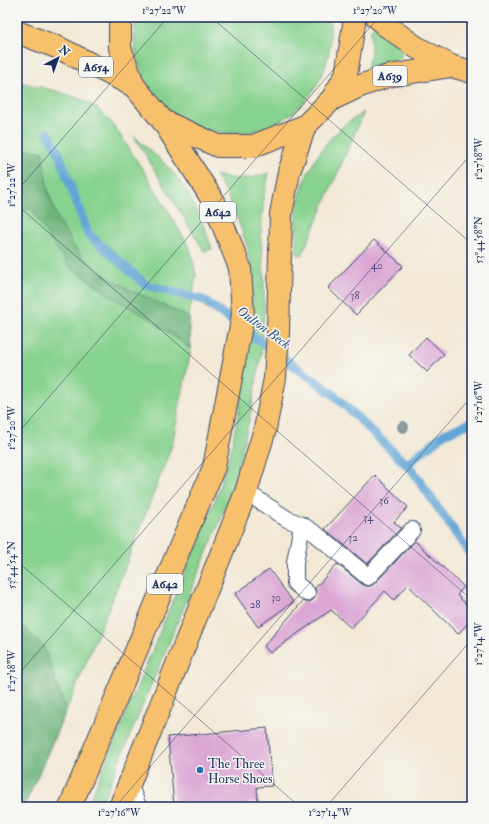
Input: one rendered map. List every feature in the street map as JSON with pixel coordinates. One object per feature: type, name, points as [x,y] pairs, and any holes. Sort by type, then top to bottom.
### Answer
[{"type":"main road","name":"A642","points":[[70,807],[214,467],[243,315],[240,268],[214,202],[163,121],[134,86],[120,48],[120,17]]},
{"type":"main road","name":"A642","points":[[163,121],[218,146],[253,146],[305,126],[332,99],[346,75],[354,24],[353,17]]},
{"type":"main road","name":"A639","points":[[377,17],[385,25],[416,47],[451,66],[472,72]]},
{"type":"main road","name":"A654","points":[[17,32],[59,48],[134,86]]},
{"type":"main road","name":"A639","points":[[332,99],[360,86],[388,76],[451,66]]},
{"type":"main road","name":"A642","points":[[128,801],[246,492],[265,429],[274,378],[278,332],[281,214],[289,172],[305,126]]},
{"type":"lane","points":[[246,492],[288,519],[302,525],[316,534],[368,577],[412,530]]},
{"type":"lane","points":[[302,525],[295,562],[295,583],[306,593]]},
{"type":"green space","points":[[136,17],[329,17],[331,33],[330,49],[320,79],[302,104],[290,115],[266,128],[248,132],[225,133],[203,129],[182,119],[159,100],[146,81],[137,58],[134,34]]},
{"type":"green space","points":[[376,26],[402,50],[400,59],[390,60],[367,69],[371,51],[371,29]]},
{"type":"green space","points":[[17,81],[81,99],[98,109],[114,126],[147,176],[190,248],[196,275],[189,317],[191,349],[172,445],[121,578],[66,711],[24,807],[17,807]]},
{"type":"green space","points":[[364,112],[302,255],[297,254],[296,214],[298,201],[307,176],[320,153],[336,133]]},
{"type":"green space","points":[[134,136],[166,165],[188,194],[204,226],[212,249],[204,251]]},
{"type":"green space","points":[[17,149],[42,151],[48,191],[58,220],[78,252],[101,273],[133,291],[189,317],[191,349],[150,319],[112,297],[69,266],[50,240],[32,209],[17,210]]},
{"type":"green space","points":[[269,173],[264,195],[262,217],[261,240],[264,275],[264,312],[261,355],[250,417],[228,502],[100,807],[87,807],[216,497],[229,457],[238,416],[252,313],[252,277],[247,246],[238,220],[229,198],[215,175],[233,179],[251,178]]},
{"type":"green space","points":[[17,620],[44,647],[66,711],[24,807],[17,807]]},
{"type":"building","points":[[374,240],[403,266],[356,315],[328,288]]},
{"type":"building","points":[[426,337],[444,354],[427,372],[409,355]]},
{"type":"building","points":[[375,475],[408,507],[394,522],[401,528],[367,564],[325,529]]},
{"type":"building","points":[[415,541],[464,587],[457,595],[472,610],[472,619],[458,634],[408,585],[394,600],[385,591],[351,628],[331,610],[270,653],[264,646],[303,601],[310,602],[314,599],[316,594],[315,588],[337,564],[362,584],[371,586]]},
{"type":"building","points":[[269,569],[293,602],[258,627],[235,594]]},
{"type":"building","name":"The Three Horse Shoes","points":[[267,728],[272,786],[257,787],[258,802],[249,803],[249,807],[174,807],[168,737]]},
{"type":"waterway","name":"Oulton Beck","points":[[48,133],[58,151],[88,234],[146,285],[203,300],[333,394],[412,470],[472,557]]},
{"type":"waterway","points":[[406,465],[444,434],[472,422]]},
{"type":"place","name":"The Three Horse Shoes","points":[[200,770]]}]
